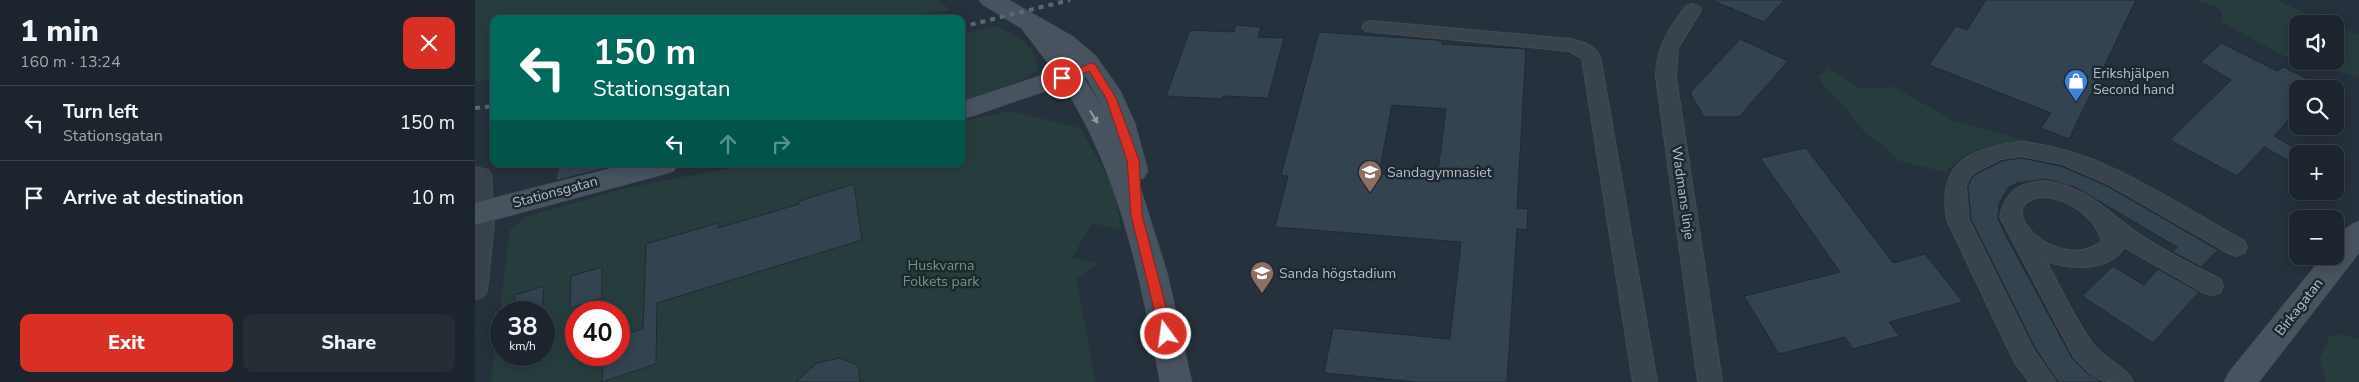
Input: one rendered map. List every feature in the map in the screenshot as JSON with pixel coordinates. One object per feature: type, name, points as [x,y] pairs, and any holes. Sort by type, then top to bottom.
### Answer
[{"type":"street","points":[[991,0],[1030,23],[1111,98],[1133,160],[1137,215],[1176,382]]},
{"type":"street","name":"Wadmans linje","points":[[1692,10],[1668,45],[1665,60],[1710,382]]},
{"type":"street","points":[[1371,27],[1571,45],[1583,49],[1591,56],[1645,382]]},
{"type":"street","points":[[965,110],[1080,71]]},
{"type":"street","points":[[2044,382],[2024,356],[1958,220],[1953,198],[1957,178],[1969,164],[1984,156],[2008,150],[2032,150],[2071,159],[2095,167],[2236,247]]},
{"type":"street","name":"Stationsgatan","points":[[479,213],[654,167]]},
{"type":"street","points":[[475,175],[481,175],[475,290]]},
{"type":"street","points":[[2121,382],[2097,366],[2083,350],[2011,217],[2011,206],[2025,192],[2057,190],[2076,197],[2091,207],[2108,224],[2161,259],[2212,286]]},
{"type":"street","points":[[2022,238],[2041,251],[2087,260],[2105,254],[2114,244],[2108,224]]},
{"type":"street","name":"Birkagatan","points":[[2240,382],[2359,232]]},
{"type":"green space","points":[[475,0],[937,0],[951,10],[918,15],[490,15],[490,80],[475,82]]},
{"type":"green space","points":[[2196,0],[2276,0],[2310,15],[2289,15],[2289,57],[2222,22],[2222,12],[2217,7]]},
{"type":"green space","points":[[996,26],[1011,33],[1024,42],[1034,54],[1037,70],[1020,81],[965,101],[965,33]]},
{"type":"green space","points":[[2344,29],[2359,35],[2359,77],[2333,70],[2344,70]]},
{"type":"green space","points":[[1827,66],[1859,88],[1894,87],[1954,121],[2104,161],[2041,149],[2001,145],[1982,148],[1963,157],[1945,172],[1899,161],[1885,147],[1865,133],[1840,102],[1825,88],[1818,76],[1825,72]]},
{"type":"green space","name":"Huskvarna Folkets park","points":[[1012,111],[1080,128],[1115,190],[1121,230],[1092,223],[1072,258],[1098,263],[1077,279],[1095,382],[491,382],[493,366],[555,366],[555,301],[501,301],[510,230],[525,217],[627,188],[734,167],[965,167],[965,120]]},
{"type":"green space","points":[[2337,334],[2359,339],[2359,382],[2326,382],[2320,359],[2329,337]]},
{"type":"building","points":[[1711,0],[1784,0],[1764,22]]},
{"type":"building","points":[[1986,0],[2136,0],[2069,139],[2041,128],[2051,113],[1929,65],[1956,26],[1967,30]]},
{"type":"building","points":[[1236,25],[1261,27],[1258,37],[1284,38],[1268,98],[1223,96],[1221,99],[1166,96],[1190,30],[1234,32]]},
{"type":"building","name":"Sandagymnasiet","points":[[1319,32],[1435,40],[1443,41],[1442,44],[1526,49],[1517,208],[1528,209],[1527,230],[1517,229],[1507,382],[1415,382],[1324,373],[1333,328],[1450,339],[1461,242],[1275,227],[1288,176],[1281,175]],"holes":[[[1392,105],[1446,109],[1437,179],[1379,174]]]},
{"type":"building","points":[[1740,39],[1788,61],[1739,117],[1704,117],[1690,93]]},
{"type":"building","points":[[2221,43],[2277,71],[2284,67],[2310,80],[2289,80],[2289,119],[2274,136],[2290,145],[2289,161],[2264,147],[2237,176],[2170,140],[2231,80],[2201,62]]},
{"type":"building","points":[[1806,148],[1893,263],[1925,254],[1963,302],[1889,322],[1899,336],[1853,349],[1845,337],[1779,354],[1744,296],[1840,272],[1760,158]]},
{"type":"building","points":[[2021,158],[2061,166],[2107,186],[2218,250],[2201,267],[2173,252],[2177,247],[2075,187],[2046,179],[2017,183],[2008,188],[1999,204],[1998,218],[2004,232],[2072,358],[2087,373],[2102,382],[2058,382],[2035,348],[1971,219],[1968,187],[1971,179],[1976,174],[2002,161]]},
{"type":"building","points":[[559,167],[610,167],[555,181]]},
{"type":"building","points":[[854,184],[862,240],[657,303],[656,364],[602,382],[603,366],[630,366],[630,333],[643,329],[646,244],[718,223],[718,228],[799,204],[799,201]]},
{"type":"building","points":[[2113,266],[2144,285],[2158,269],[2199,292],[2153,343],[2082,296]]},
{"type":"building","points":[[602,267],[602,298],[592,301],[570,301],[571,276]]},
{"type":"building","points":[[544,286],[543,301],[514,301],[515,295]]},
{"type":"building","points":[[839,358],[856,364],[859,370],[860,382],[796,382],[817,363]]},
{"type":"railway","points":[[965,26],[1070,0]]},
{"type":"railway","points":[[475,108],[490,106]]},
{"type":"place","name":"Erikshjälpen Second hand","points":[[2076,102]]},
{"type":"place","name":"Sandagymnasiet","points":[[1370,193]]},
{"type":"place","name":"Sanda högstadium","points":[[1262,294]]},
{"type":"route","points":[[1062,78],[1091,66],[1111,98],[1124,129],[1133,160],[1137,215],[1166,334]]}]
